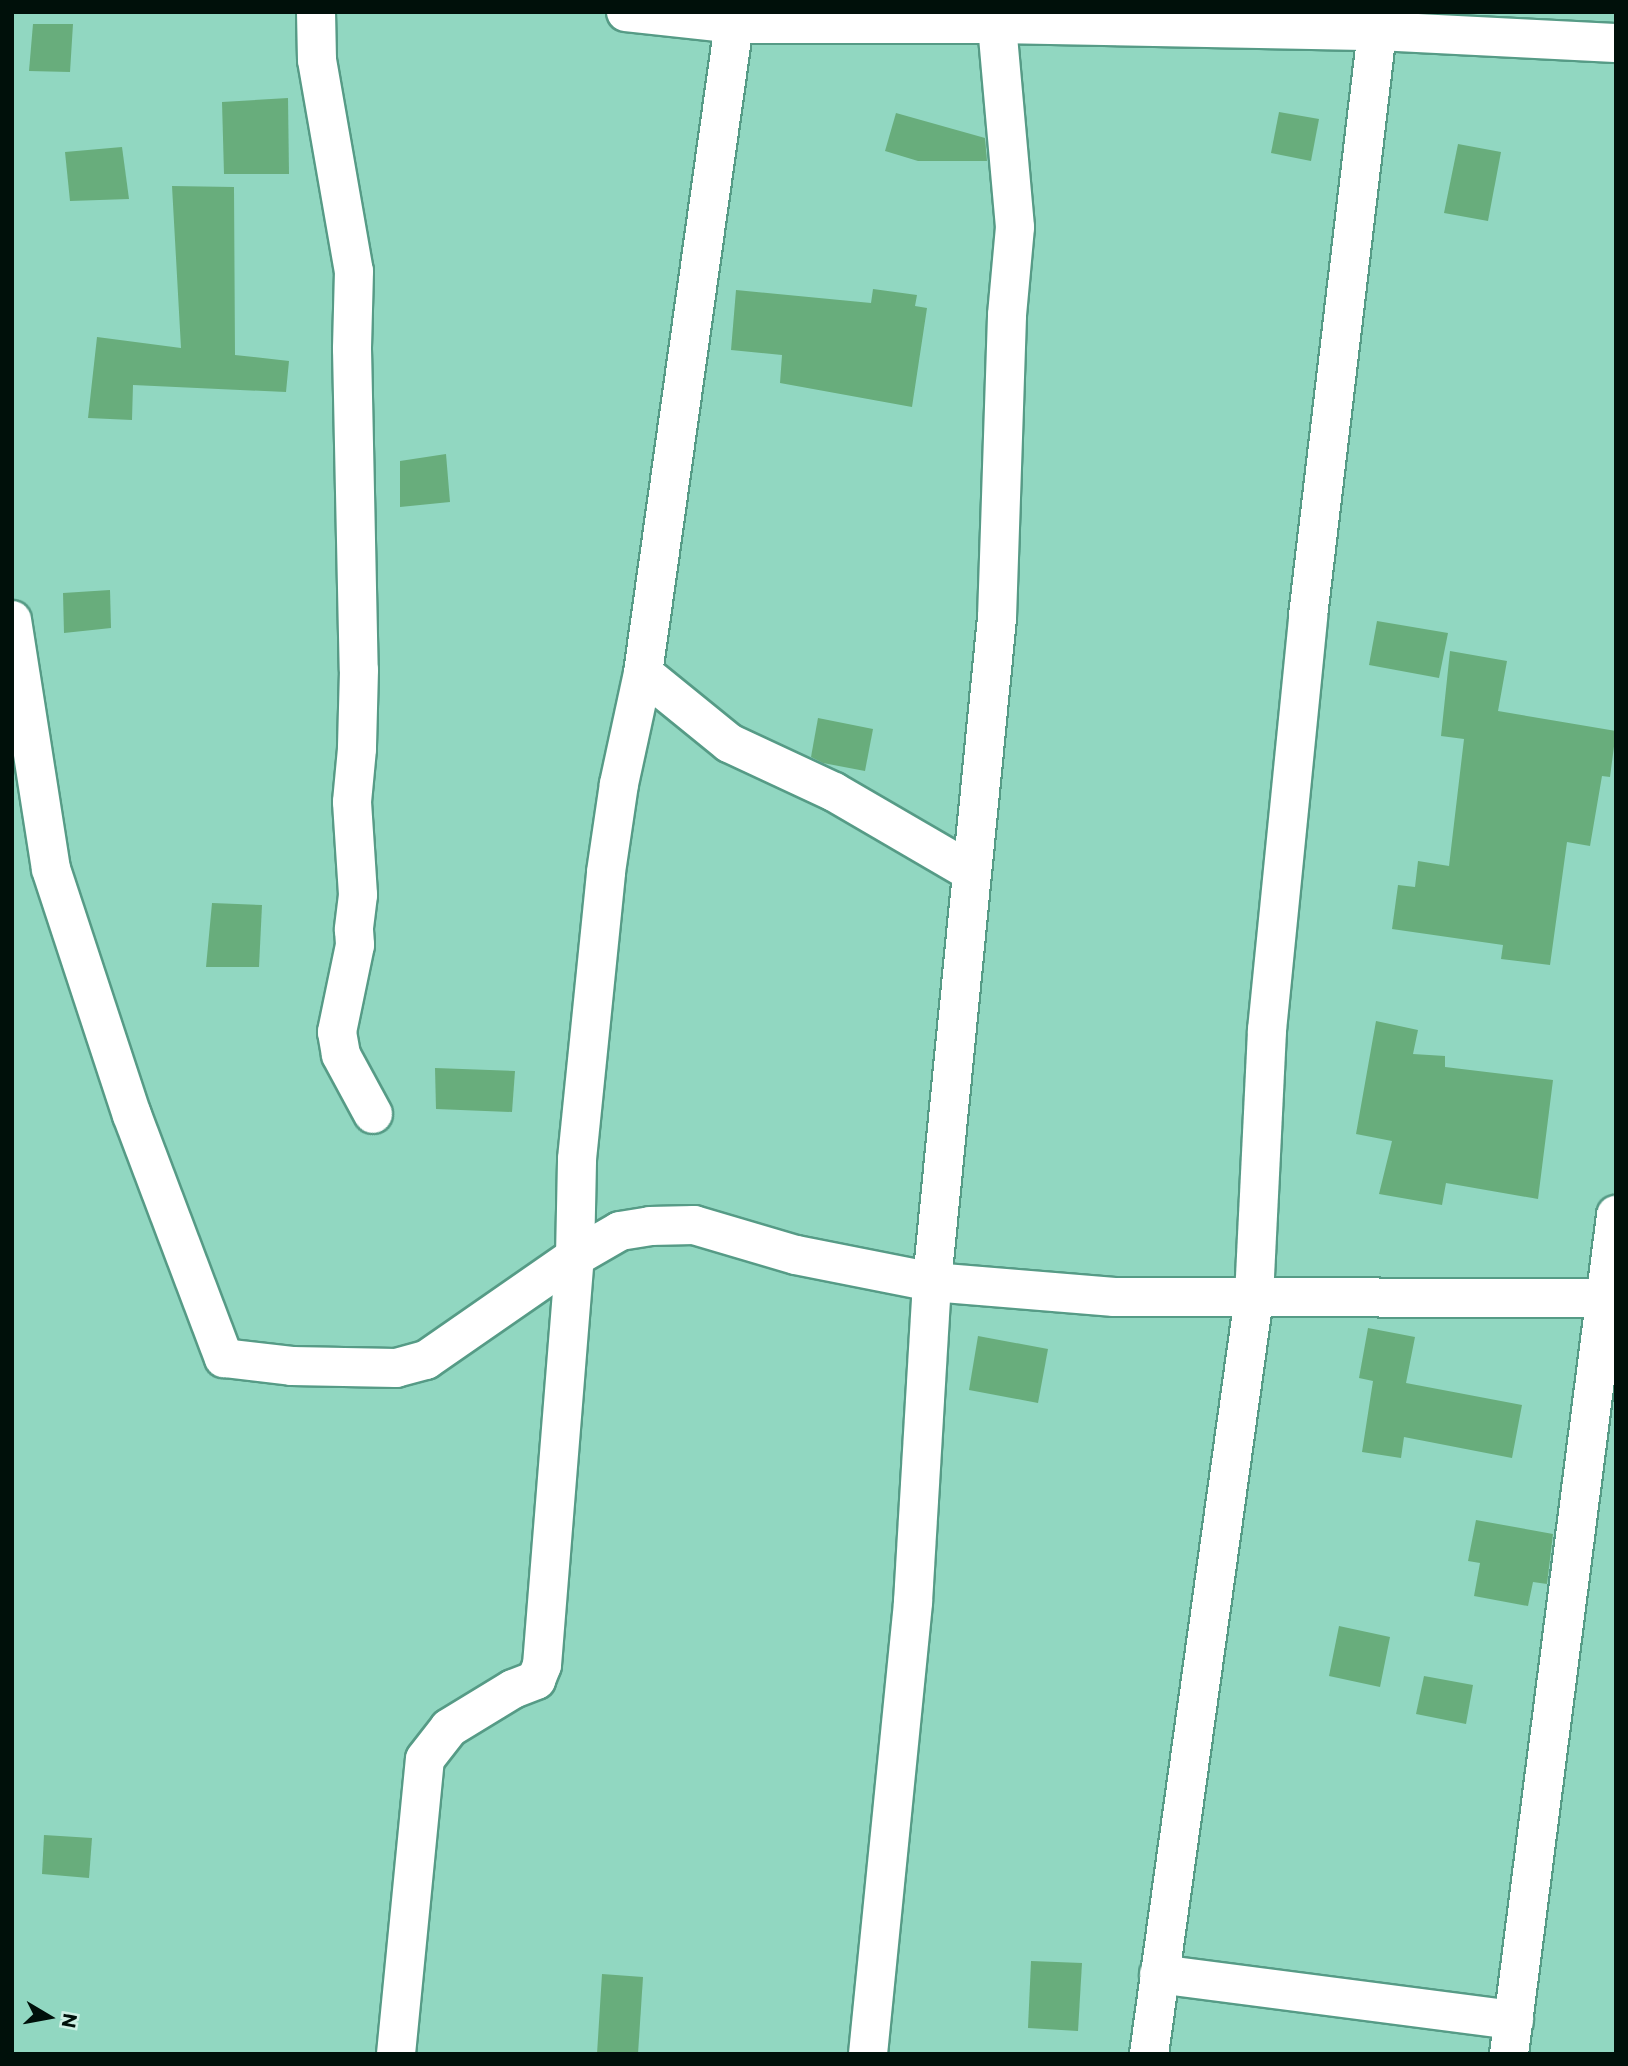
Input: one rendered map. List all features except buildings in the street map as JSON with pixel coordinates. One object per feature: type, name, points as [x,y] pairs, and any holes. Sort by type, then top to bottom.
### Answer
[{"type":"street","points":[[316,12],[317,60],[354,271],[352,349],[359,670],[358,749],[352,802],[358,895],[355,945],[337,1032],[341,1055],[373,1114]]},
{"type":"street","points":[[626,12],[734,24],[997,24],[1377,32],[1616,43]]},
{"type":"street","points":[[396,2054],[425,1759],[449,1728],[513,1689],[536,1680],[542,1665],[575,1257],[577,1159],[606,872],[619,784],[643,673],[734,24]]},
{"type":"street","points":[[868,2054],[913,1602],[932,1282],[970,871],[997,618],[1007,315],[1015,228],[997,24]]},
{"type":"street","points":[[1149,2054],[1254,1297],[1270,1003],[1308,616],[1377,32]]},
{"type":"street","points":[[12,621],[51,869],[132,1115],[225,1358],[292,1366],[396,1368],[426,1360],[575,1257],[620,1231],[650,1226],[694,1225],[796,1255],[932,1282],[1114,1297],[1611,1297]]},
{"type":"street","points":[[643,673],[729,743],[834,792],[970,871]]},
{"type":"street","points":[[1159,1974],[1512,2037],[1611,1297],[1616,1215]]}]
